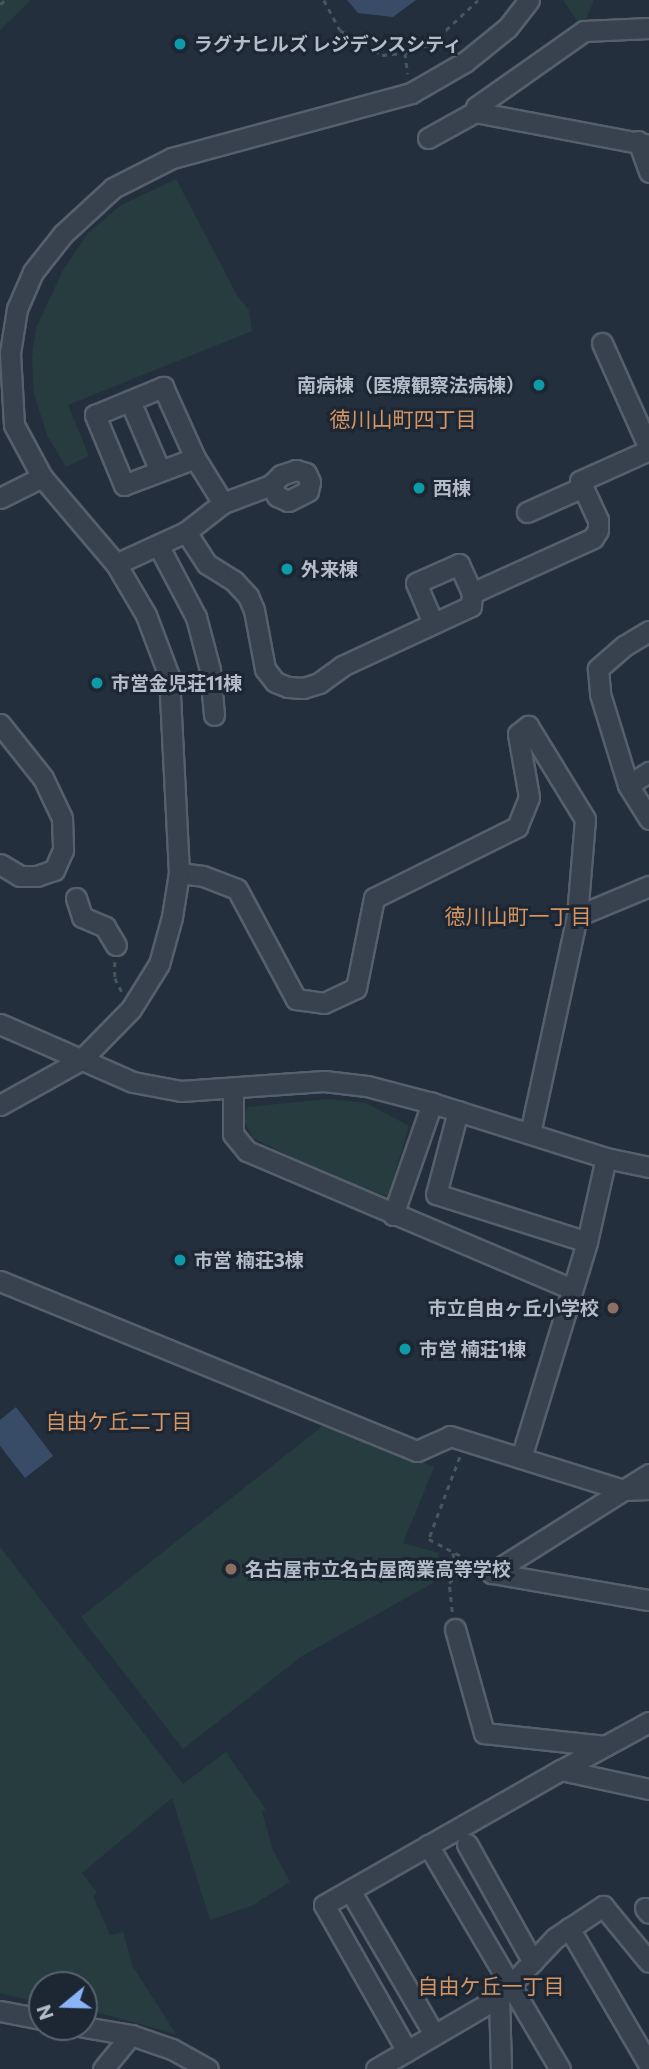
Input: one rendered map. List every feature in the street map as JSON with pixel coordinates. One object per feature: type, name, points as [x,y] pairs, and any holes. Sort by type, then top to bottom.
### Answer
[{"type":"street","points":[[0,1105],[81,1060],[131,1009],[159,964],[172,917],[179,873],[169,676],[146,615],[116,564],[42,477],[14,425],[10,353],[17,309],[33,272],[94,203],[113,188],[172,158],[411,93],[465,62],[508,27],[529,0]]},
{"type":"street","points":[[475,113],[476,107],[584,30],[649,28]]},
{"type":"street","points":[[428,138],[475,113],[644,143],[649,172]]},
{"type":"street","points":[[472,593],[593,538],[598,530],[598,520],[580,481],[649,449],[602,343]]},
{"type":"street","points":[[195,458],[124,485],[95,415],[163,387],[195,458],[223,503]]},
{"type":"street","points":[[130,401],[160,471]]},
{"type":"street","points":[[0,498],[42,477]]},
{"type":"street","points":[[116,564],[186,532],[223,503],[271,485]]},
{"type":"street","points":[[527,512],[583,487]]},
{"type":"street","points":[[186,532],[207,564],[234,581],[247,596],[254,610],[264,669],[275,682],[288,687],[318,683],[342,666],[471,606],[472,593],[459,564],[416,583],[433,623]]},
{"type":"street","points":[[158,545],[196,617],[211,670],[214,715]]},
{"type":"street","points":[[649,631],[624,646],[598,669],[600,695],[628,785],[649,819]]},
{"type":"street","points":[[0,724],[43,778],[62,818],[64,850],[54,870],[37,876],[20,876],[0,864]]},
{"type":"street","points":[[179,873],[203,876],[237,888],[296,999],[324,1003],[356,988],[374,898],[517,827],[529,797],[518,734],[528,726],[584,819],[577,916],[530,1133]]},
{"type":"street","points":[[628,785],[649,772]]},
{"type":"street","points":[[577,916],[649,886]]},
{"type":"street","points":[[76,898],[82,917],[105,927],[116,945]]},
{"type":"street","points":[[0,1024],[81,1060],[145,1084],[181,1091],[324,1081],[367,1086],[432,1103],[606,1158],[649,1167]]},
{"type":"street","points":[[233,1088],[233,1133],[247,1151],[572,1289]]},
{"type":"street","points":[[393,1215],[432,1103]]},
{"type":"street","points":[[458,1111],[436,1194],[586,1242]]},
{"type":"street","points":[[521,1458],[586,1242],[606,1158]]},
{"type":"street","points":[[0,1281],[417,1451],[450,1436],[623,1490],[649,1489]]},
{"type":"street","points":[[492,1573],[649,1474]]},
{"type":"street","points":[[492,1573],[649,1600]]},
{"type":"street","points":[[455,1629],[484,1733],[605,1746]]},
{"type":"street","points":[[407,2050],[324,1905],[649,1722]]},
{"type":"street","points":[[561,1770],[649,1789]]},
{"type":"street","points":[[467,1844],[533,1962]]},
{"type":"street","points":[[428,1845],[505,1992],[560,2069]]},
{"type":"street","points":[[355,1899],[434,2034]]},
{"type":"street","points":[[376,2069],[505,1992],[569,1928],[603,1906],[649,1962]]},
{"type":"street","points":[[569,1928],[649,2065]]},
{"type":"street","points":[[501,2069],[505,1992]]},
{"type":"street","points":[[0,2011],[28,2016]]},
{"type":"street","points":[[98,2029],[131,2035],[172,2049],[208,2069]]},
{"type":"street","points":[[103,2069],[131,2035]]},
{"type":"path","points":[[0,4],[6,0]]},
{"type":"path","points":[[324,0],[340,30],[382,55],[405,53],[431,44],[478,0]]},
{"type":"path","points":[[116,945],[115,978],[131,1009]]},
{"type":"path","points":[[466,1441],[429,1539],[492,1573]]},
{"type":"path","points":[[452,1552],[459,1573]]},
{"type":"path","points":[[449,1594],[449,1583],[459,1573],[492,1573]]},
{"type":"green space","points":[[0,0],[31,0],[0,30]]},
{"type":"green space","points":[[563,0],[594,0],[582,28]]},
{"type":"green space","points":[[176,179],[238,297],[249,310],[252,331],[68,405],[89,456],[66,467],[47,435],[34,394],[32,357],[36,328],[63,270],[88,233],[121,205]]},
{"type":"green space","points":[[328,1099],[366,1103],[409,1126],[388,1197],[314,1168],[253,1138],[244,1120],[247,1107]]},
{"type":"green space","points":[[325,1424],[434,1467],[403,1543],[439,1553],[433,1583],[302,1656],[183,1749],[81,1617]]},
{"type":"green space","points":[[0,1547],[183,1784],[226,1752],[266,1810],[262,1812],[273,1850],[290,1882],[251,1906],[210,1920],[172,1798],[82,1873],[97,1893],[93,1896],[110,1935],[123,1932],[133,1967],[176,2034],[98,2013],[98,1971],[28,1971],[28,2000],[0,1993]]},
{"type":"water","points":[[347,0],[416,0],[393,17],[358,13]]},
{"type":"water","points":[[16,1407],[53,1456],[25,1478],[0,1446],[0,1420]]},
{"type":"place","name":"ラグナヒルズ レジデンスシティ","points":[[180,44]]},
{"type":"place","name":"南病棟（医療観察法病棟）","points":[[539,385]]},
{"type":"place","name":"西棟","points":[[419,488]]},
{"type":"place","name":"外来棟","points":[[287,569]]},
{"type":"place","name":"市営金児荘11棟","points":[[97,683]]},
{"type":"place","name":"市営 楠荘3棟","points":[[180,1260]]},
{"type":"place","name":"市立自由ヶ丘小学校","points":[[613,1308]]},
{"type":"place","name":"市営 楠荘1棟","points":[[405,1349]]},
{"type":"place","name":"名古屋市立名古屋商業高等学校","points":[[231,1569]]},
{"type":"district","name":"徳川山町四丁目","points":[[403,419]]},
{"type":"district","name":"徳川山町一丁目","points":[[518,916]]},
{"type":"district","name":"自由ケ丘二丁目","points":[[119,1421]]},
{"type":"district","name":"自由ケ丘一丁目","points":[[491,1986]]}]
